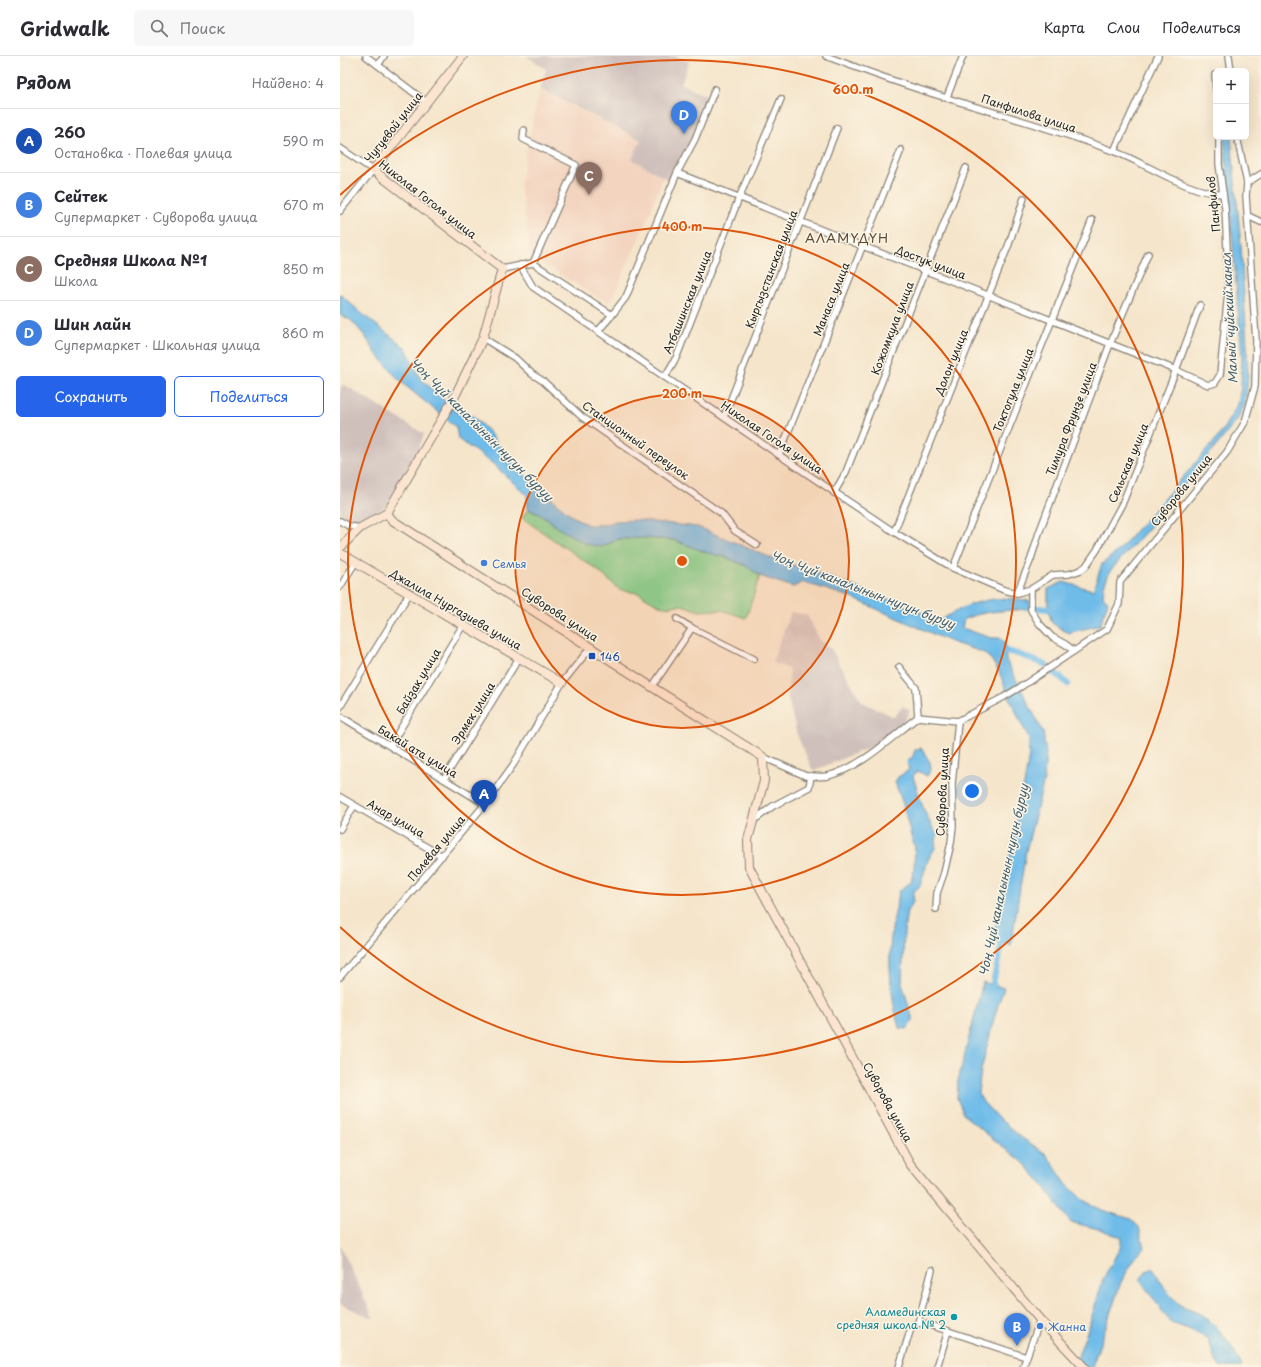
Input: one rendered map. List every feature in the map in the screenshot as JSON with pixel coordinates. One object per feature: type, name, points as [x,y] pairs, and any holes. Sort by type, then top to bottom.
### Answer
[{"type":"street","points":[[366,56],[426,102]]},
{"type":"street","points":[[378,65],[384,56]]},
{"type":"street","name":"Чугуевой улица","points":[[340,211],[463,56]]},
{"type":"street","name":"Панфилова улица","points":[[826,56],[906,85],[1114,151],[1192,186],[1213,193],[1223,194]]},
{"type":"street","points":[[946,97],[963,56]]},
{"type":"street","points":[[1114,151],[1158,56]]},
{"type":"street","points":[[1229,56],[1230,68]]},
{"type":"street","points":[[598,331],[626,297],[677,174],[695,139],[715,89]]},
{"type":"street","name":"Атбашинская улица","points":[[664,377],[677,356],[739,198],[781,100]]},
{"type":"street","name":"Кыргызстанская улица","points":[[724,417],[837,128]]},
{"type":"street","points":[[524,130],[523,139],[576,165],[533,263]]},
{"type":"street","name":"Панфилов","points":[[1176,370],[1208,385],[1215,383],[1220,374],[1228,292],[1227,249],[1219,164],[1219,140]]},
{"type":"street","name":"Суворова улица","points":[[936,910],[936,897],[944,873],[951,843],[953,826],[952,784],[958,721],[1004,697],[1106,629],[1119,604],[1120,582],[1227,452],[1245,422],[1254,386],[1256,340],[1247,183],[1238,140]]},
{"type":"street","name":"Николая Гоголя улица","points":[[340,148],[373,170],[502,269]]},
{"type":"street","name":"Манаса улица","points":[[779,455],[901,150]]},
{"type":"street","name":"Кожомкула улица","points":[[834,493],[846,472],[966,168]]},
{"type":"street","name":"Достук улица","points":[[677,174],[1176,370]]},
{"type":"street","points":[[1247,183],[1261,174]]},
{"type":"street","name":"Долон улица","points":[[894,532],[1009,244],[1024,198]]},
{"type":"street","points":[[1248,216],[1261,222]]},
{"type":"street","name":"Токтогула улица","points":[[953,568],[1092,220]]},
{"type":"street","name":"Тимура Фрунзе улица","points":[[1017,593],[1031,559],[1039,533],[1110,344],[1148,254]]},
{"type":"street","points":[[340,548],[360,528],[387,513],[438,426],[454,398],[483,338],[502,269],[533,263],[612,315]]},
{"type":"street","name":"Николая Гоголя улица","points":[[520,265],[533,287],[834,493],[953,568],[1004,590],[1017,593]]},
{"type":"street","name":"Сельская улица","points":[[1031,589],[1053,575],[1069,574],[1081,570],[1091,560],[1123,502],[1176,370],[1200,305]]},
{"type":"street","name":"Станционный переулок","points":[[483,338],[515,358],[582,417],[721,513],[735,531],[757,545]]},
{"type":"street","name":"Суворова улица","points":[[387,513],[392,520],[763,757],[806,776],[827,776],[852,766],[884,746],[918,717]]},
{"type":"street","points":[[340,521],[349,526],[360,528]]},
{"type":"street","name":"Джалила Нургазиева улица","points":[[340,553],[562,683]]},
{"type":"street","points":[[340,587],[355,563]]},
{"type":"street","points":[[1017,593],[1031,589],[1031,610],[1039,623],[1052,637],[1074,651]]},
{"type":"street","points":[[340,707],[409,594]]},
{"type":"street","points":[[677,619],[754,659]]},
{"type":"street","name":"Байзак улица","points":[[390,746],[463,625]]},
{"type":"street","points":[[652,687],[692,628]]},
{"type":"street","name":"Полевая улица","points":[[340,977],[485,804],[513,765],[562,683],[591,647]]},
{"type":"street","name":"Эрмек улица","points":[[444,779],[518,658]]},
{"type":"street","points":[[899,667],[916,688],[918,717],[958,721]]},
{"type":"street","name":"Бакай ата улица","points":[[340,716],[485,804]]},
{"type":"street","name":"Суворова улица","points":[[763,757],[764,781],[748,840],[749,867],[910,1164],[1040,1320],[1084,1367]]},
{"type":"street","points":[[753,821],[773,806],[809,787],[810,776]]},
{"type":"street","name":"Анар улица","points":[[340,798],[442,856]]},
{"type":"street","points":[[340,829],[354,806]]},
{"type":"street","points":[[918,1323],[932,1270]]},
{"type":"street","points":[[1023,1367],[1040,1320]]},
{"type":"street","points":[[899,1367],[911,1328],[914,1324],[918,1323],[948,1331],[1026,1357]]},
{"type":"street","points":[[937,1367],[948,1331]]},
{"type":"shaded area","points":[[526,56],[676,56],[689,62],[681,84],[708,96],[692,138],[670,181],[632,159],[641,140],[540,89],[546,69]]},
{"type":"shaded area","points":[[540,89],[641,140],[633,159],[663,177],[651,210],[611,302],[597,297],[531,256],[520,184]]},
{"type":"shaded area","points":[[343,384],[424,434],[417,452],[386,506],[367,520],[352,523],[340,515],[340,389]]},
{"type":"shaded area","points":[[791,612],[807,615],[820,640],[831,649],[862,702],[894,717],[903,706],[910,711],[904,722],[884,741],[813,771],[797,735],[787,694],[790,670],[772,662]]},
{"type":"shaded area","points":[[340,1245],[374,1319],[340,1304]]},
{"type":"green space","points":[[528,509],[547,518],[558,528],[601,547],[619,539],[644,538],[674,540],[747,566],[760,576],[746,618],[721,610],[699,611],[682,605],[663,607],[638,593],[620,590],[596,569],[522,518]]},
{"type":"water","points":[[1224,140],[1231,140],[1241,246],[1248,376],[1245,404],[1237,420],[1218,444],[1150,527],[1110,571],[1104,586],[1103,596],[1108,602],[1100,625],[1068,633],[1052,623],[1048,609],[1048,589],[1063,582],[1093,590],[1102,564],[1119,550],[1219,436],[1238,404],[1241,387],[1242,357]]},
{"type":"water","points":[[340,294],[361,313],[406,348],[420,378],[457,412],[465,412],[474,417],[489,432],[514,465],[572,516],[588,525],[603,525],[615,521],[636,520],[698,527],[781,562],[805,568],[941,620],[962,608],[983,601],[1006,598],[1030,601],[1029,609],[988,612],[964,619],[962,628],[991,638],[1000,638],[1005,643],[1006,660],[1043,732],[1046,753],[1044,780],[1026,851],[1011,945],[992,942],[1023,791],[1029,755],[1029,739],[1000,674],[991,659],[982,652],[951,642],[850,597],[803,582],[793,587],[760,576],[747,566],[725,557],[708,553],[674,540],[644,538],[619,539],[601,547],[586,544],[558,528],[547,518],[528,509],[527,495],[492,463],[458,439],[456,427],[401,382],[375,352],[365,336],[351,320],[340,315]]},
{"type":"water","points":[[921,748],[930,762],[931,770],[927,776],[918,771],[913,776],[926,814],[937,835],[935,848],[928,860],[920,886],[914,891],[913,902],[907,911],[904,932],[902,983],[913,1020],[907,1029],[899,1028],[896,1016],[892,992],[890,954],[899,891],[911,882],[914,868],[915,847],[895,782],[898,777],[909,770],[907,762],[913,756],[915,750]]},
{"type":"water","points":[[983,982],[1004,988],[996,1011],[981,1070],[978,1093],[983,1102],[997,1117],[1022,1138],[1046,1154],[1067,1185],[1083,1200],[1102,1210],[1131,1219],[1139,1227],[1144,1248],[1137,1255],[1121,1282],[1092,1367],[1074,1367],[1089,1326],[1103,1279],[1121,1246],[1121,1237],[1099,1229],[1070,1222],[1044,1186],[1023,1162],[964,1115],[957,1098],[958,1081]]},
{"type":"water","points":[[1153,1268],[1165,1288],[1180,1305],[1203,1316],[1221,1332],[1231,1345],[1242,1367],[1220,1367],[1215,1359],[1208,1339],[1189,1329],[1171,1323],[1140,1280],[1146,1271]]},
{"type":"waterway","points":[[1027,607],[1048,609]]},
{"type":"waterway","points":[[999,654],[1006,651],[1046,665]]},
{"type":"waterway","points":[[1053,671],[1068,684]]},
{"type":"waterway","name":"Чоң Чүй каналынын нугун буруу","points":[[991,992],[1003,937]]},
{"type":"place","name":"Шин лайн","points":[[684,134]]},
{"type":"place","name":"Средняя Школа №1","points":[[589,195]]},
{"type":"place","name":"Семья","points":[[484,563]]},
{"type":"place","name":"146","points":[[592,656]]},
{"type":"place","name":"260","points":[[484,813]]},
{"type":"place","name":"Аламединская средняя школа № 2","points":[[954,1317]]},
{"type":"place","name":"Жанна","points":[[1040,1326]]},
{"type":"place","name":"Сейтек","points":[[1017,1346]]},
{"type":"district","name":"АЛАМҮДҮН","points":[[847,237]]},
{"type":"water label","name":"Малый чуйский канал","points":[[1229,318]]}]
